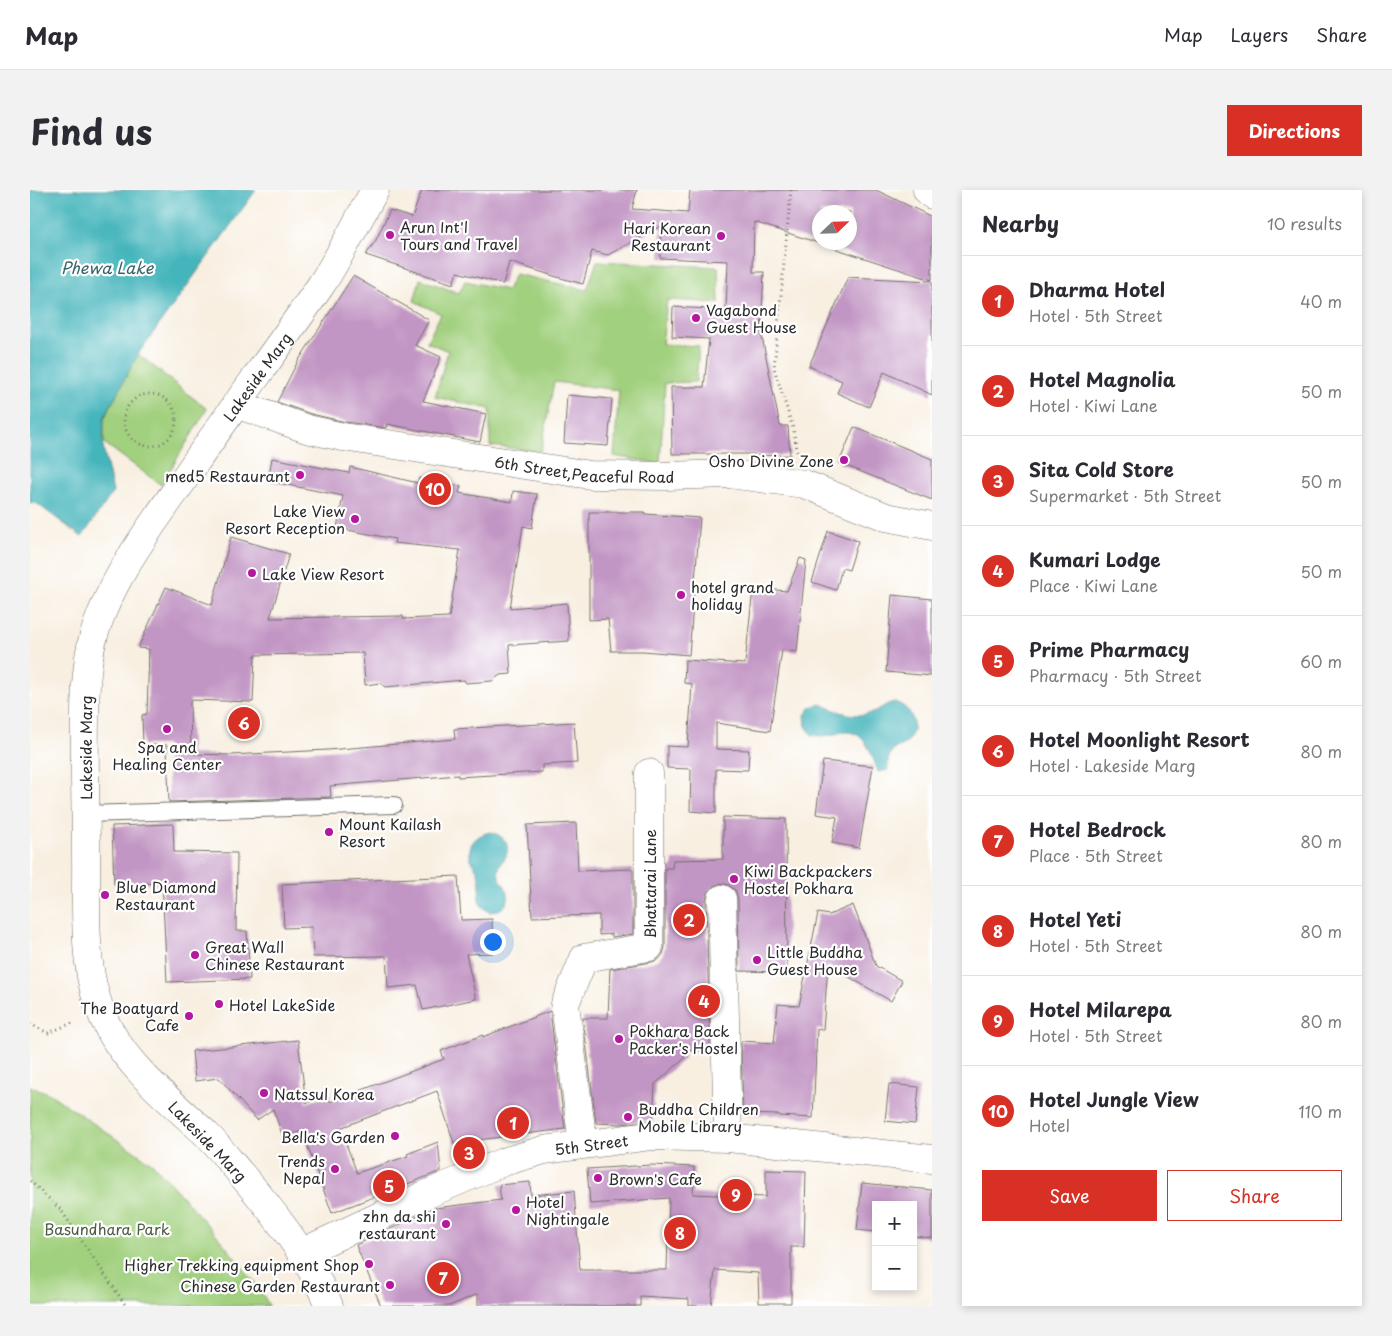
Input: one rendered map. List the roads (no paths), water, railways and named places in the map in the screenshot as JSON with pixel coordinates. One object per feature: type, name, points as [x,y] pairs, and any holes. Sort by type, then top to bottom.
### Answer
[{"type":"street","name":"Lakeside Marg","points":[[329,1306],[301,1253],[268,1205],[209,1137],[153,1086],[125,1054],[109,1029],[101,1011],[95,995],[88,956],[86,680],[92,642],[101,616],[130,558],[322,283],[375,190]]},
{"type":"street","points":[[927,190],[932,195]]},
{"type":"street","name":"6th Street,Peaceful Road","points":[[236,404],[308,428],[343,437],[590,475],[666,476],[729,474],[804,484],[886,517],[932,526]]},
{"type":"street","name":"Bhattarai Lane","points":[[583,1144],[565,1004],[584,958],[649,947],[649,773]]},
{"type":"street","points":[[722,899],[728,1138]]},
{"type":"street","name":"5th Street","points":[[301,1253],[425,1195],[502,1162],[544,1150],[583,1144],[650,1136],[728,1138],[932,1159]]},
{"type":"lane","points":[[86,814],[394,805]]},
{"type":"water","name":"Phewa Lake","points":[[30,190],[256,190],[138,354],[104,418],[103,447],[113,492],[82,537],[36,503],[30,503]]},
{"type":"water","points":[[894,702],[906,708],[910,713],[913,731],[906,743],[892,751],[888,760],[888,770],[878,772],[868,746],[859,736],[846,732],[817,736],[812,735],[806,726],[805,715],[811,707],[821,704],[848,714],[862,715],[869,714]]},
{"type":"water","points":[[491,832],[500,836],[507,845],[507,853],[500,866],[499,873],[507,890],[508,899],[503,908],[489,912],[480,904],[479,877],[471,858],[470,850],[475,839]]},
{"type":"place","name":"Arun Int'l Tours and Travel","points":[[390,235]]},
{"type":"place","name":"Hari Korean Restaurant","points":[[721,236]]},
{"type":"place","name":"Vagabond Guest House","points":[[696,318]]},
{"type":"place","name":"Osho Divine Zone","points":[[844,460]]},
{"type":"place","name":"med5 Restaurant","points":[[300,475]]},
{"type":"place","name":"Hotel Jungle View","points":[[435,489]]},
{"type":"place","name":"Lake View Resort Reception","points":[[355,519]]},
{"type":"place","name":"Lake View Resort","points":[[252,573]]},
{"type":"place","name":"hotel grand holiday","points":[[681,595]]},
{"type":"place","name":"Hotel Moonlight Resort","points":[[244,723]]},
{"type":"place","name":"Spa and Healing Center","points":[[167,729]]},
{"type":"place","name":"Mount Kailash Resort","points":[[329,832]]},
{"type":"place","name":"Kiwi Backpackers Hostel Pokhara","points":[[734,879]]},
{"type":"place","name":"Blue Diamond Restaurant","points":[[105,895]]},
{"type":"place","name":"Hotel Magnolia","points":[[689,920]]},
{"type":"place","name":"Great Wall Chinese Restaurant","points":[[195,955]]},
{"type":"place","name":"Little Buddha Guest House","points":[[757,960]]},
{"type":"place","name":"Kumari Lodge","points":[[704,1001]]},
{"type":"place","name":"Hotel LakeSide","points":[[219,1004]]},
{"type":"place","name":"The Boatyard Cafe","points":[[189,1016]]},
{"type":"place","name":"Pokhara Back Packer's Hostel","points":[[619,1039]]},
{"type":"place","name":"Natssul Korea","points":[[264,1093]]},
{"type":"place","name":"Buddha Children Mobile Library","points":[[628,1117]]},
{"type":"place","name":"Dharma Hotel","points":[[513,1123]]},
{"type":"place","name":"Bella's Garden","points":[[395,1136]]},
{"type":"place","name":"Sita Cold Store","points":[[469,1153]]},
{"type":"place","name":"Trends Nepal","points":[[335,1169]]},
{"type":"place","name":"Brown's Cafe","points":[[598,1178]]},
{"type":"place","name":"Prime Pharmacy","points":[[389,1186]]},
{"type":"place","name":"Hotel Milarepa","points":[[736,1195]]},
{"type":"place","name":"Hotel Nightingale","points":[[516,1210]]},
{"type":"place","name":"zhn da shi restaurant","points":[[446,1224]]},
{"type":"place","name":"Hotel Yeti","points":[[680,1233]]},
{"type":"place","name":"Higher Trekking equipment Shop","points":[[369,1264]]},
{"type":"place","name":"Hotel Bedrock","points":[[443,1278]]},
{"type":"place","name":"Chinese Garden Restaurant","points":[[390,1285]]},
{"type":"park label","name":"Basundhara Park","points":[[107,1228]]}]
